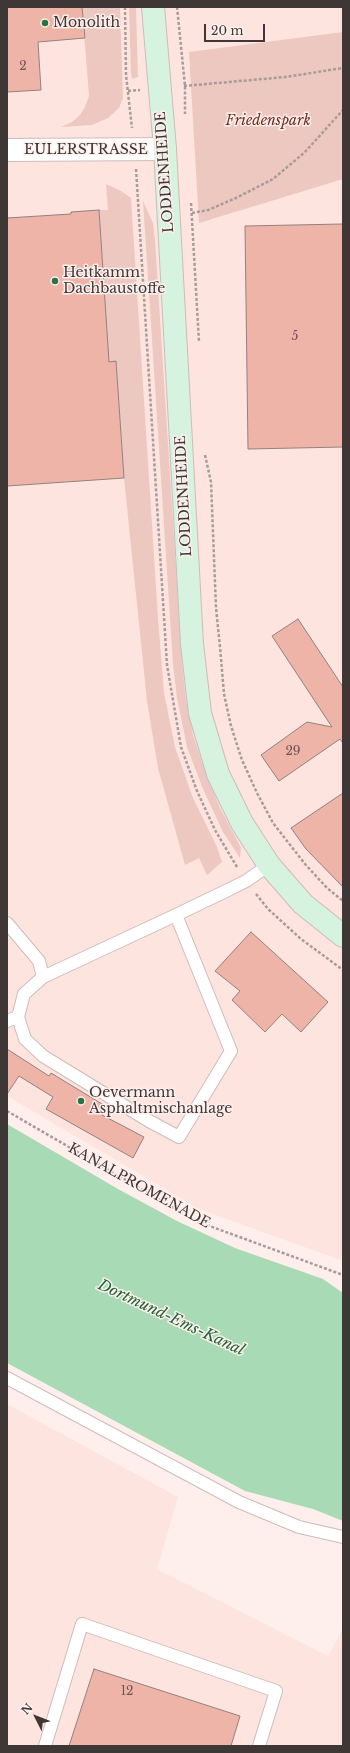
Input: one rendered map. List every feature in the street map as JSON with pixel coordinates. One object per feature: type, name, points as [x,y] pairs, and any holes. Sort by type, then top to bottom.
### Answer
[{"type":"street","name":"LODDENHEIDE","points":[[154,7],[165,149],[192,644],[200,713],[218,774],[242,823],[269,865],[303,904],[343,936]]},
{"type":"street","name":"EULERSTRASSE","points":[[7,150],[165,149]]},
{"type":"lane","points":[[176,914],[231,1051],[179,1137],[148,1121],[43,1056],[25,1040],[13,1019],[24,994],[43,977],[176,914],[246,881],[269,865]]},
{"type":"lane","points":[[7,922],[39,961],[43,977]]},
{"type":"lane","points":[[7,1378],[238,1502],[299,1527],[343,1537]]},
{"type":"lane","points":[[45,1746],[82,1624],[276,1691],[259,1746]]},
{"type":"path","points":[[125,7],[126,75],[134,150]]},
{"type":"path","points":[[177,7],[185,86],[285,77],[343,68]]},
{"type":"path","points":[[192,213],[208,210],[236,198],[273,178],[305,152],[343,110]]},
{"type":"path","points":[[205,470],[205,455],[211,482],[216,608],[224,694],[242,760],[273,823],[305,864],[327,888],[343,901]]},
{"type":"path","name":"KANALPROMENADE","points":[[7,1112],[196,1221],[343,1275]]},
{"type":"shaded area","points":[[7,7],[343,7],[343,1261],[199,1209],[7,1096]]},
{"type":"shaded area","points":[[7,1404],[178,1497],[157,1569],[328,1656],[343,1628],[343,1746],[7,1746]]},
{"type":"green space","points":[[82,7],[120,7],[123,98],[119,108],[108,118],[92,125],[61,127],[72,122],[80,115],[89,96]]},
{"type":"green space","points":[[129,7],[136,7],[138,77],[132,79],[131,73]]},
{"type":"green space","name":"Friedenspark","points":[[343,32],[343,179],[199,223],[189,52]]},
{"type":"green space","points":[[106,184],[121,191],[131,198],[164,693],[175,747],[193,798],[217,847],[222,862],[207,875],[199,858],[185,865],[158,768],[147,701],[124,478],[116,361],[109,362],[108,353],[99,210],[108,210]]},
{"type":"green space","points":[[143,201],[153,223],[155,240],[182,664],[186,699],[193,735],[205,771],[220,808],[241,848],[240,858],[223,832],[203,789],[187,747],[177,698],[173,664]]},
{"type":"water","name":"Dortmund-Ems-Kanal","points":[[7,1124],[118,1189],[177,1221],[235,1248],[323,1279],[343,1293],[343,1521],[313,1509],[245,1491],[7,1363]]},
{"type":"building","name":"Monolith","points":[[7,7],[82,7],[85,38],[38,42],[41,90],[7,92]]},
{"type":"building","points":[[99,210],[109,362],[116,361],[124,478],[7,486],[7,218],[71,214],[71,212]]},
{"type":"building","points":[[343,224],[343,447],[248,449],[245,226]]},
{"type":"building","points":[[298,619],[343,687],[343,743],[340,739],[279,781],[261,755],[307,722],[332,727],[272,636]]},
{"type":"building","points":[[343,793],[343,887],[306,849],[291,828]]},
{"type":"building","points":[[251,932],[328,1002],[301,1032],[282,1014],[265,1032],[232,1000],[240,991],[215,971]]},
{"type":"building","points":[[7,1049],[49,1076],[51,1073],[107,1107],[102,1115],[144,1137],[133,1158],[46,1109],[53,1097],[19,1076],[7,1094]]},
{"type":"building","points":[[94,1669],[240,1716],[231,1746],[69,1746]]},
{"type":"place","name":"Monolith","points":[[45,23]]},
{"type":"place","name":"Heitkamm Dachbaustoffe","points":[[55,281]]},
{"type":"place","name":"Oevermann Asphaltmischanlage","points":[[81,1101]]}]
